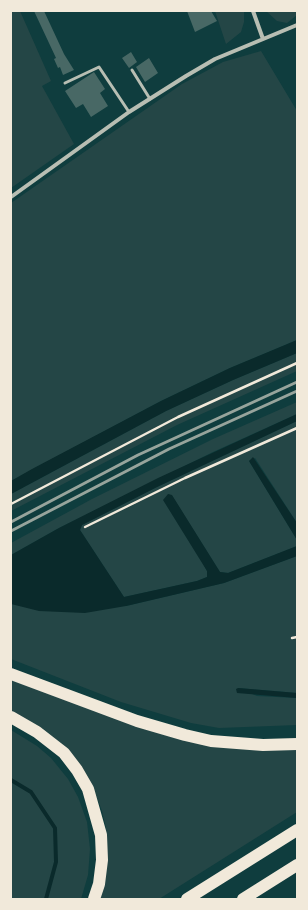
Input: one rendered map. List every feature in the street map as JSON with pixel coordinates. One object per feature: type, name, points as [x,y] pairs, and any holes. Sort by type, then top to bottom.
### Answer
[{"type":"highway","points":[[11,674],[137,721],[198,738],[211,741],[263,746],[297,744]]},
{"type":"highway","points":[[11,718],[37,732],[64,753],[77,770],[88,789],[101,836],[102,860],[99,884],[94,899]]},
{"type":"highway","points":[[187,899],[297,830]]},
{"type":"highway","points":[[243,899],[297,865]]},
{"type":"street","points":[[253,11],[263,39]]},
{"type":"street","points":[[11,197],[129,112],[215,59],[297,25]]},
{"type":"lane","points":[[65,83],[99,67],[129,112]]},
{"type":"lane","points":[[132,70],[150,99]]},
{"type":"path","points":[[11,504],[178,417],[297,363]]},
{"type":"path","points":[[85,527],[185,478],[297,428]]},
{"type":"path","points":[[292,638],[297,637]]},
{"type":"shaded area","points":[[11,11],[20,11],[51,81],[42,86],[74,144],[11,188]]},
{"type":"shaded area","points":[[215,11],[244,11],[244,22],[241,32],[226,44]]},
{"type":"shaded area","points":[[266,11],[297,11],[297,15],[287,23],[277,21]]},
{"type":"shaded area","points":[[261,51],[297,111],[297,340],[230,368],[161,401],[11,481],[11,203],[182,84],[223,62]]},
{"type":"shaded area","points":[[297,340],[297,353],[233,380],[166,411],[11,494],[11,481],[32,469],[161,401],[230,368]]},
{"type":"shaded area","points":[[297,353],[297,371],[177,425],[11,511],[11,494],[166,411],[233,380]]},
{"type":"shaded area","points":[[297,402],[297,414],[213,452],[59,528],[11,555],[11,543],[92,499],[213,439]]},
{"type":"shaded area","points":[[297,414],[297,421],[157,487],[82,525],[80,530],[124,597],[197,581],[207,577],[207,571],[163,500],[168,494],[172,495],[220,572],[228,573],[297,546],[297,556],[224,583],[126,606],[85,613],[39,611],[11,604],[11,555],[59,528],[158,478]]},
{"type":"shaded area","points":[[297,421],[297,523],[255,458],[249,461],[297,540],[297,546],[228,573],[220,572],[172,496],[168,494],[207,571],[207,577],[197,581],[124,597],[80,530],[82,525],[157,487]]},
{"type":"shaded area","points":[[253,457],[297,523],[297,540],[249,461]]},
{"type":"shaded area","points":[[297,556],[297,693],[238,688],[257,696],[297,698],[297,725],[219,728],[191,723],[121,702],[11,659],[11,604],[126,606],[224,583]]},
{"type":"shaded area","points":[[11,680],[132,724],[297,748],[297,812],[159,899],[100,899],[107,857],[106,828],[102,811],[93,787],[63,745],[42,728],[11,712]]},
{"type":"shaded area","points":[[236,689],[297,693],[297,698],[237,693]]},
{"type":"shaded area","points":[[11,730],[37,746],[51,758],[68,779],[78,797],[87,822],[90,849],[88,875],[81,899],[11,899]]},
{"type":"building","points":[[34,11],[44,11],[64,54],[74,70],[63,75],[60,67],[58,68],[54,59],[56,58]]},
{"type":"building","points":[[187,11],[211,11],[217,21],[195,32]]},
{"type":"building","points":[[131,52],[137,62],[129,68],[122,58]]},
{"type":"building","points":[[149,58],[158,73],[145,82],[136,67]]},
{"type":"building","points":[[94,72],[105,89],[100,93],[108,106],[91,117],[83,104],[76,108],[65,91]]},
{"type":"waterway","points":[[11,780],[31,792],[55,828],[56,862],[46,899]]},
{"type":"railway","points":[[11,522],[138,455],[297,382]]},
{"type":"railway","points":[[11,531],[169,449],[297,391]]}]
